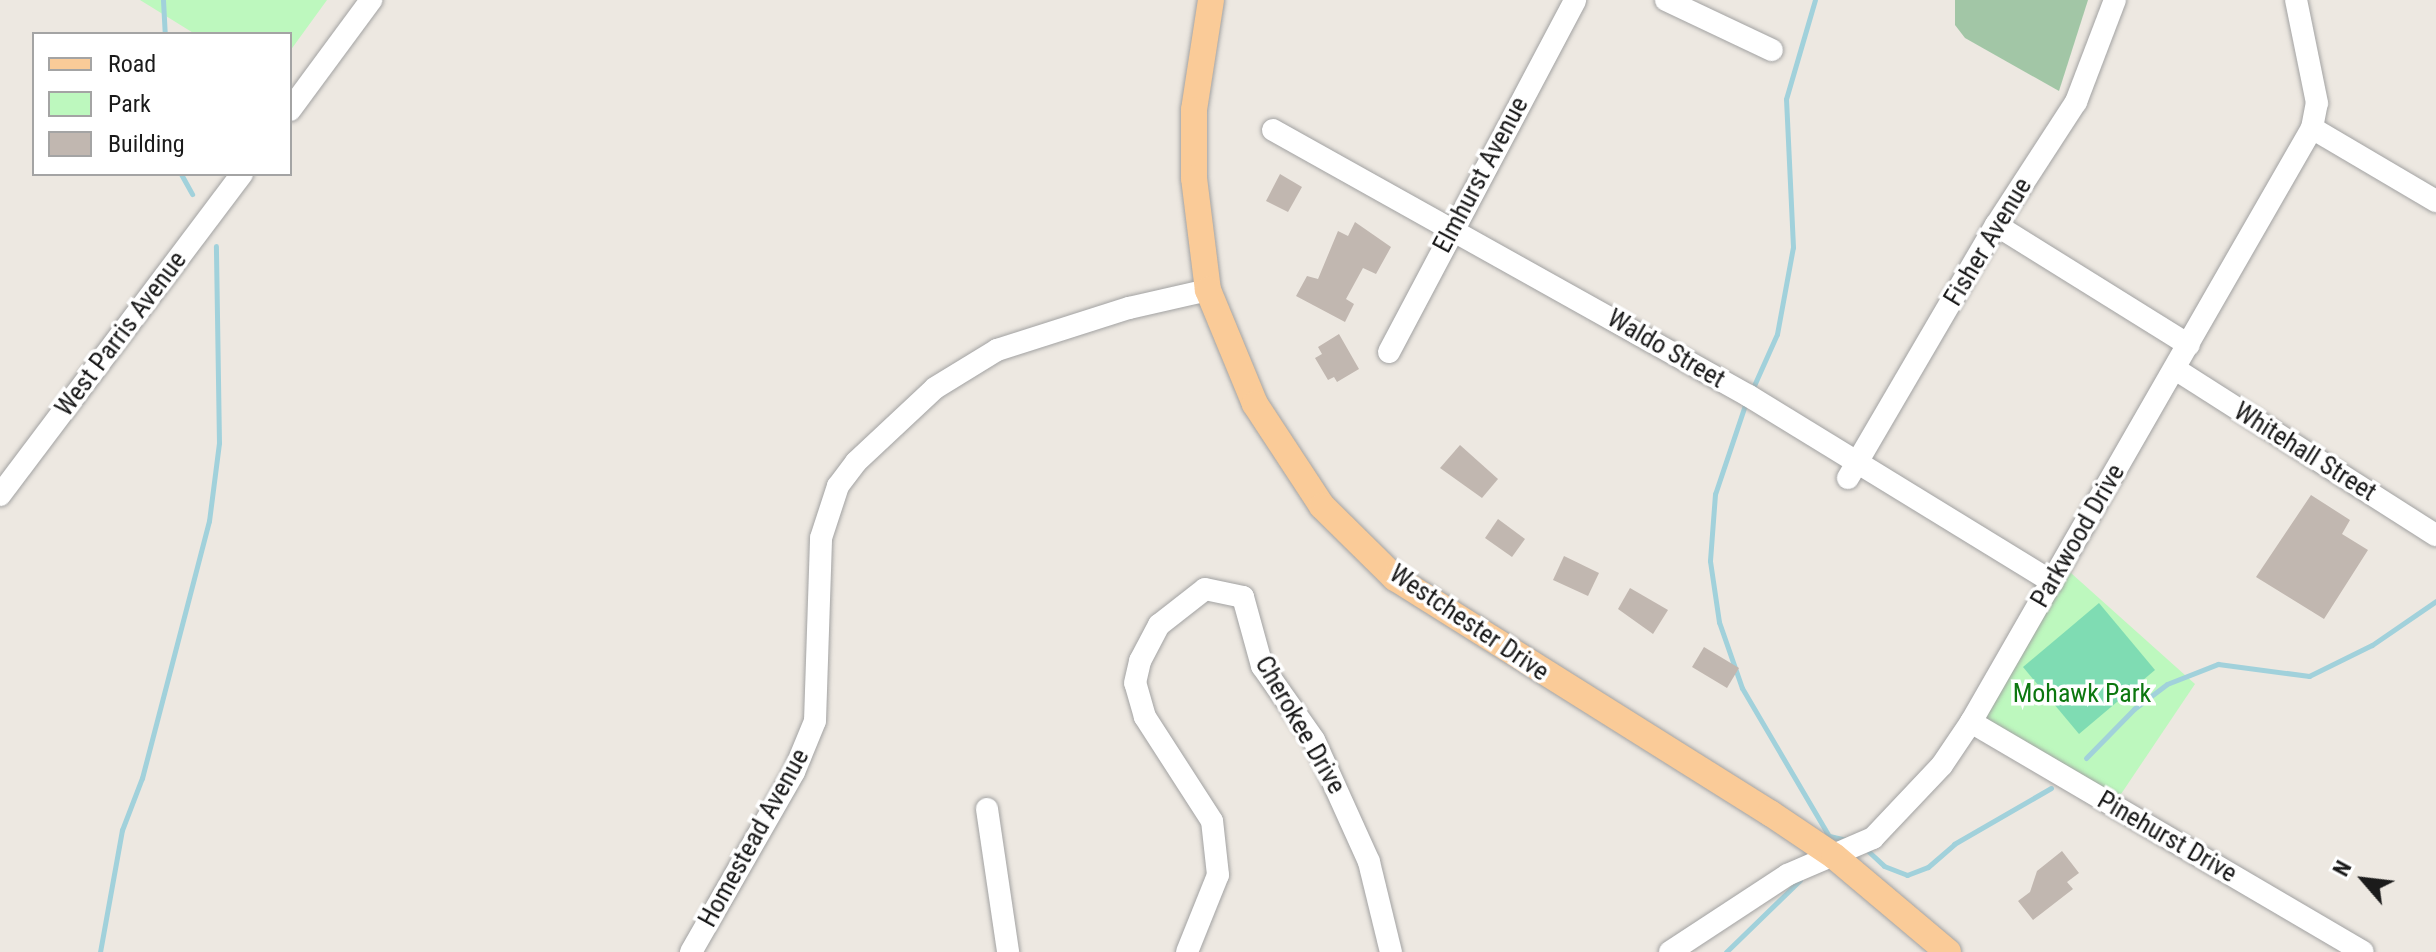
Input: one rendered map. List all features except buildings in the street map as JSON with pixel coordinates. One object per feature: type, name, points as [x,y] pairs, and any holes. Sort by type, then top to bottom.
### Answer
[{"type":"main road","name":"Westchester Drive","points":[[1211,0],[1194,110],[1194,178],[1208,290],[1255,404],[1322,506],[1395,578],[1834,856],[1948,952]]},
{"type":"street","points":[[292,107],[371,0]]},
{"type":"street","name":"Elmhurst Avenue","points":[[1389,352],[1575,0]]},
{"type":"street","points":[[1666,0],[1772,50]]},
{"type":"street","name":"Fisher Avenue","points":[[1854,470],[1996,225],[2076,102],[2115,0]]},
{"type":"street","name":"Parkwood Drive","points":[[1670,952],[1751,896],[1873,838],[1912,800],[1971,722],[2312,128],[2317,103],[2296,0]]},
{"type":"street","points":[[2312,128],[2436,201]]},
{"type":"street","name":"Waldo Street","points":[[1273,130],[1453,228],[1854,470],[2052,582]]},
{"type":"street","name":"West Parris Avenue","points":[[0,495],[240,176]]},
{"type":"street","points":[[1996,225],[2189,345]]},
{"type":"street","name":"Homestead Avenue","points":[[691,952],[794,772],[815,721],[821,538],[838,486],[856,462],[935,388],[997,350],[1129,308],[1208,290]]},
{"type":"street","name":"Whitehall Street","points":[[2175,369],[2436,535]]},
{"type":"street","name":"Cherokee Drive","points":[[1187,952],[1218,875],[1212,821],[1145,717],[1135,683],[1140,661],[1159,625],[1205,589],[1235,594],[1247,605],[1262,666],[1336,782],[1369,862],[1391,952]]},
{"type":"street","name":"Pinehurst Drive","points":[[1971,722],[2363,952]]},
{"type":"street","points":[[987,809],[1008,952]]},
{"type":"green space","points":[[140,0],[327,0],[292,48],[292,32],[192,32]]},
{"type":"green space","points":[[1955,0],[2088,0],[2059,91],[1965,38],[1955,25]]},
{"type":"green space","name":"Mohawk Park","points":[[2062,565],[2195,684],[2113,806],[1971,722]]},
{"type":"green space","points":[[2099,603],[2155,670],[2079,734],[2023,667]]},
{"type":"waterway","points":[[163,0],[165,32]]},
{"type":"waterway","points":[[1752,390],[1777,334],[1793,247],[1786,99],[1815,0]]},
{"type":"waterway","points":[[182,176],[192,194]]},
{"type":"waterway","points":[[100,952],[122,830],[142,778],[209,521],[219,443],[216,246]]},
{"type":"waterway","points":[[1746,402],[1715,494],[1710,561],[1719,622],[1742,688],[1829,836]]},
{"type":"waterway","points":[[2086,758],[2134,709],[2167,684],[2218,664],[2309,676],[2372,645],[2436,601]]},
{"type":"waterway","points":[[1867,850],[1884,866],[1907,875],[1928,867],[1954,844],[2051,788]]},
{"type":"waterway","points":[[1829,836],[1847,840]]},
{"type":"waterway","points":[[1726,952],[1800,880]]}]
